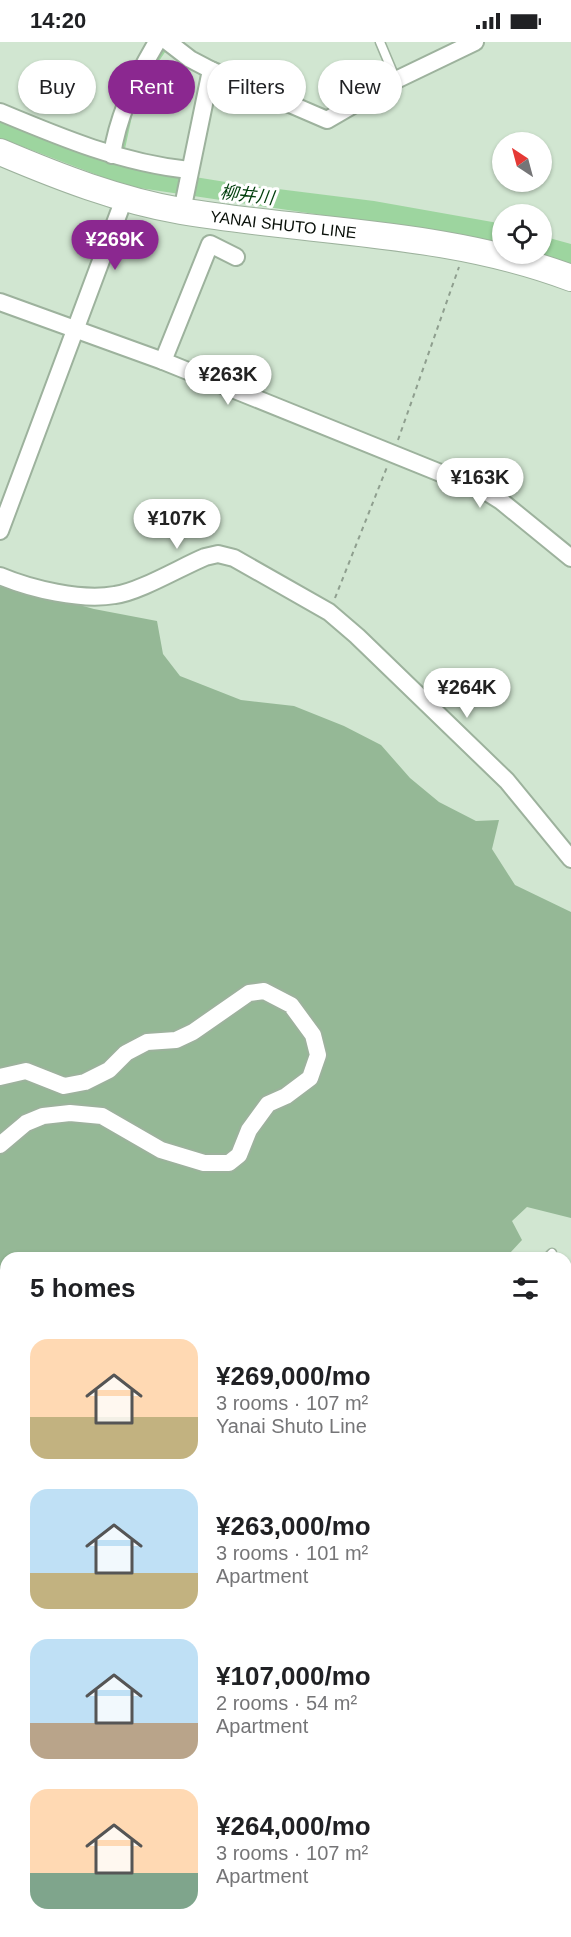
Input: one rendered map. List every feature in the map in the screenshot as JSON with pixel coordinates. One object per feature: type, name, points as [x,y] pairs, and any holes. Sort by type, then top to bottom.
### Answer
[{"type":"main road","name":"YANAI SHUTO LINE","points":[[0,152],[124,199],[183,205],[465,249],[571,278]]},
{"type":"street","points":[[118,157],[115,135],[141,68],[157,42]]},
{"type":"street","points":[[168,42],[190,59],[207,68]]},
{"type":"street","points":[[402,77],[475,42]]},
{"type":"street","points":[[183,205],[207,89]]},
{"type":"street","points":[[306,111],[327,120],[337,114]]},
{"type":"street","points":[[0,112],[118,157],[189,172]]},
{"type":"street","points":[[0,531],[124,199]]},
{"type":"street","points":[[163,362],[210,244],[236,257]]},
{"type":"street","points":[[1,305],[163,362],[485,491],[501,501],[571,558]]},
{"type":"street","points":[[0,576],[19,584],[60,594],[115,596],[205,557],[218,554],[234,558],[329,612],[507,781],[571,859]]},
{"type":"street","points":[[0,1077],[26,1071],[64,1086],[85,1082],[109,1070],[126,1053],[147,1042],[176,1040],[249,993],[264,991],[291,1005],[313,1035],[318,1055],[310,1078],[286,1096],[268,1104],[249,1130],[239,1155],[229,1163],[204,1163],[161,1150],[102,1116],[70,1113],[43,1116],[26,1123],[0,1145]]},
{"type":"lane","points":[[380,42],[388,60]]},
{"type":"path","points":[[329,612],[393,453],[465,249]]},
{"type":"shaded area","points":[[0,587],[13,587],[94,609],[157,621],[163,654],[180,676],[241,700],[294,706],[344,726],[381,745],[410,778],[439,802],[476,821],[499,820],[492,849],[515,885],[571,912],[571,1218],[527,1207],[512,1221],[522,1240],[511,1252],[0,1252]]},
{"type":"water","name":"柳井川","points":[[0,118],[127,166],[238,184],[374,201],[492,222],[492,246],[369,222],[126,186],[0,138]]},
{"type":"water","points":[[552,239],[571,244],[571,269],[552,263]]},
{"type":"waterway","points":[[157,60],[166,47]]},
{"type":"waterway","points":[[122,153],[130,116]]}]
